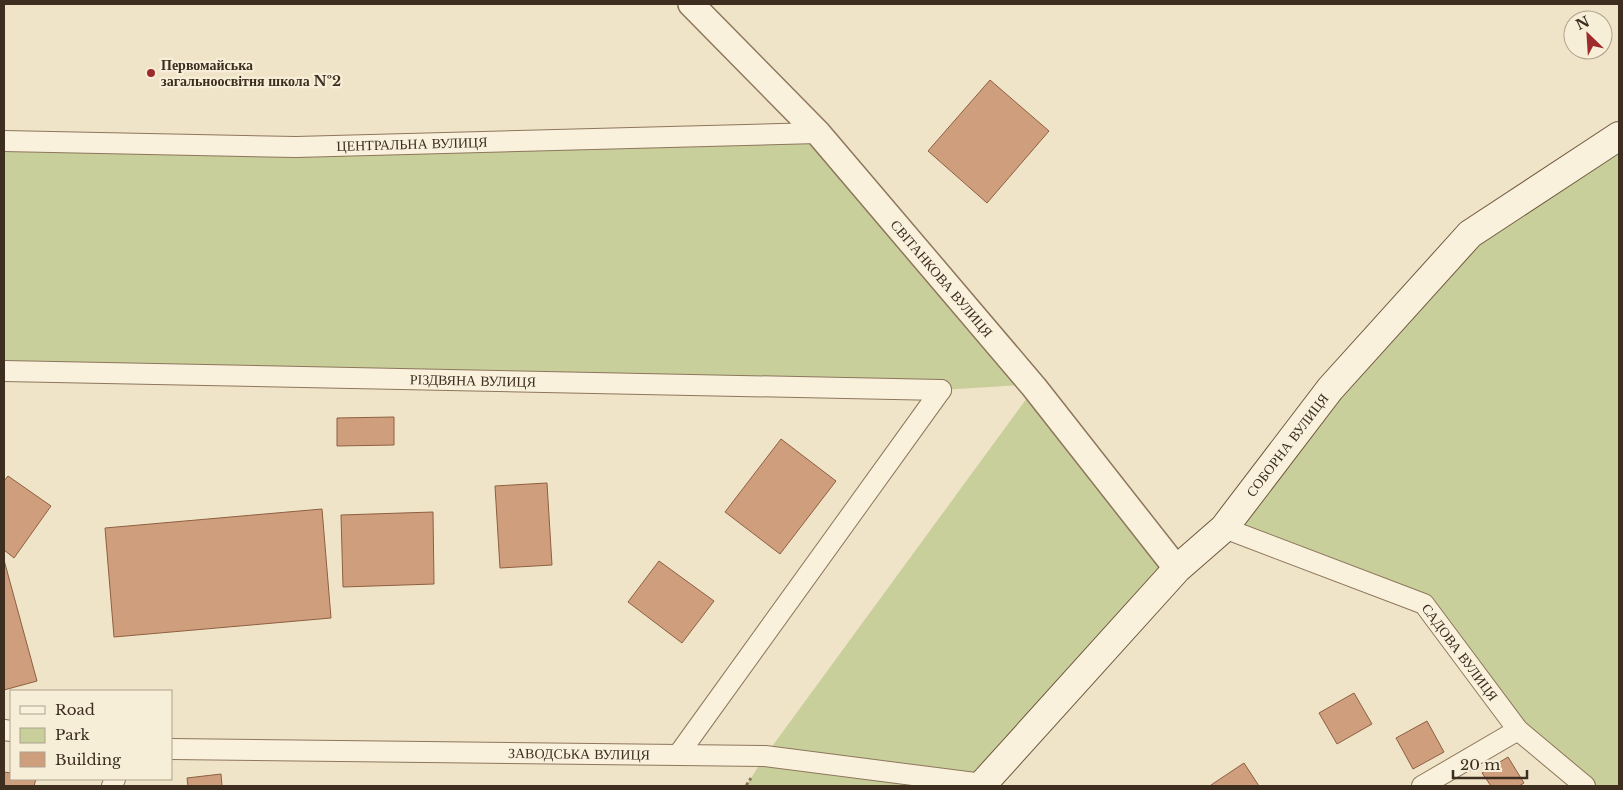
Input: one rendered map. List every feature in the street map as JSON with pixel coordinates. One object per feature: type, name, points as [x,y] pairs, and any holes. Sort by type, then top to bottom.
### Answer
[{"type":"main road","name":"СОБОРНА ВУЛИЦЯ","points":[[982,785],[1178,569],[1224,528],[1330,389],[1470,234],[1619,136]]},
{"type":"street","name":"СВІТАНКОВА ВУЛИЦЯ","points":[[691,4],[818,133],[1034,387],[1178,569]]},
{"type":"street","name":"ЦЕНТРАЛЬНА ВУЛИЦЯ","points":[[4,141],[296,147],[818,133]]},
{"type":"street","name":"РІЗДВЯНА ВУЛИЦЯ","points":[[4,371],[941,390],[678,755]]},
{"type":"street","name":"САДОВА ВУЛИЦЯ","points":[[1224,528],[1424,604],[1518,730],[1585,786]]},
{"type":"street","points":[[1422,786],[1518,730]]},
{"type":"street","name":"ЗАВОДСЬКА ВУЛИЦЯ","points":[[172,749],[765,756],[982,785]]},
{"type":"green space","points":[[814,135],[1021,385],[941,390],[4,371],[4,141]]},
{"type":"green space","points":[[1619,136],[1619,786],[1585,786],[1518,730],[1424,603],[1224,528],[1470,234]]},
{"type":"green space","points":[[1027,398],[1170,572],[981,786],[746,786],[765,756]]},
{"type":"building","points":[[990,80],[1049,131],[987,203],[928,151]]},
{"type":"building","points":[[394,417],[394,445],[337,446],[337,418]]},
{"type":"building","points":[[781,439],[836,481],[780,554],[725,512]]},
{"type":"building","points":[[8,476],[51,506],[14,558],[4,550],[4,481]]},
{"type":"building","points":[[547,483],[552,565],[500,568],[495,486]]},
{"type":"building","points":[[322,509],[331,618],[114,637],[105,528]]},
{"type":"building","points":[[433,512],[434,584],[343,587],[341,515]]},
{"type":"building","points":[[4,560],[37,681],[4,690]]},
{"type":"building","points":[[659,561],[714,601],[682,643],[628,602]]},
{"type":"building","points":[[1354,693],[1372,724],[1337,744],[1319,713]]},
{"type":"building","points":[[1427,721],[1444,752],[1413,769],[1396,738]]},
{"type":"building","points":[[1508,757],[1524,783],[1519,786],[1491,786],[1482,773]]},
{"type":"building","points":[[1244,763],[1259,786],[1211,786],[1211,785]]},
{"type":"building","points":[[4,772],[10,773],[10,780],[36,780],[34,786],[4,786]]},
{"type":"building","points":[[221,774],[222,786],[188,786],[187,778]]},
{"type":"place","name":"Первомайська загальноосвітня школа №2","points":[[151,73]]}]
